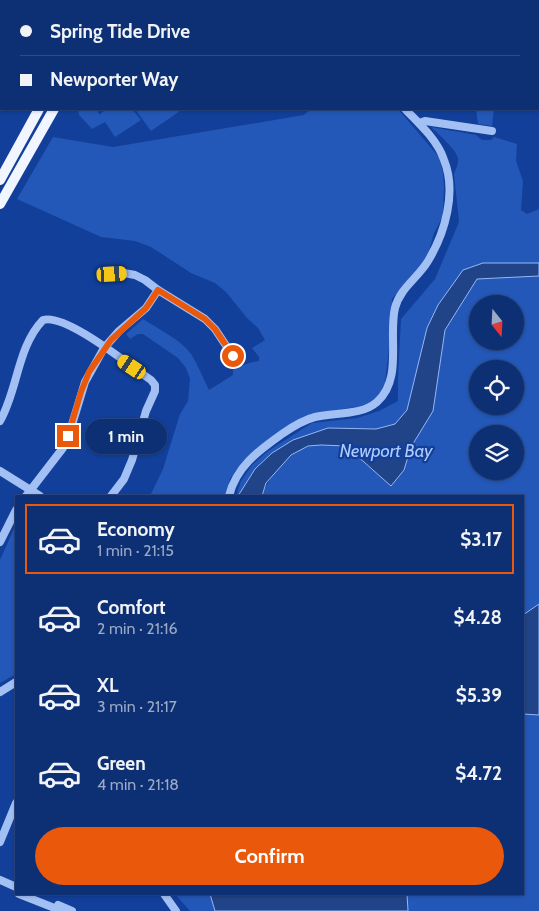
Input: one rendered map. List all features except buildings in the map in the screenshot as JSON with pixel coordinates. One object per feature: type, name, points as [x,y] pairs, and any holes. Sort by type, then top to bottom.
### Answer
[{"type":"main road","points":[[0,180],[38,110]]},
{"type":"main road","points":[[0,204],[53,110]]},
{"type":"street","points":[[230,495],[234,482],[248,461],[263,447],[286,431],[312,417],[366,408],[380,399],[386,389],[392,372],[395,308],[406,287],[427,262],[443,228],[448,206],[448,178],[444,160],[438,148],[419,123],[406,110]]},
{"type":"street","points":[[419,123],[425,120],[492,131]]},
{"type":"street","points":[[101,275],[124,273],[135,275],[145,280],[205,319],[215,329],[233,356]]},
{"type":"street","points":[[0,471],[29,493],[63,448],[71,428],[84,382],[104,348],[119,331],[146,308],[158,290]]},
{"type":"street","points":[[0,421],[7,408],[29,342],[37,326],[43,320],[54,319],[76,328],[151,380],[155,385],[132,460],[124,478],[112,495]]},
{"type":"street","points":[[0,542],[15,512]]},
{"type":"street","points":[[0,692],[15,683]]},
{"type":"street","points":[[0,842],[15,804]]},
{"type":"street","points":[[0,880],[15,887]]},
{"type":"street","points":[[0,886],[15,892]]},
{"type":"street","points":[[23,895],[62,911]]},
{"type":"street","points":[[34,895],[72,911]]},
{"type":"street","points":[[165,895],[176,911]]},
{"type":"shaded area","points":[[78,110],[101,110],[98,112],[100,115],[106,110],[133,110],[141,120],[115,137],[105,122],[92,129],[79,115]]},
{"type":"shaded area","points":[[136,110],[182,110],[151,131]]},
{"type":"shaded area","points":[[310,110],[399,110],[439,157],[444,185],[443,216],[434,233],[429,251],[418,270],[392,299],[385,383],[376,398],[369,404],[314,414],[258,448],[237,469],[230,479],[226,495],[150,495],[163,469],[180,414],[188,401],[190,379],[186,368],[178,358],[143,334],[138,334],[130,339],[126,334],[143,319],[168,335],[191,354],[209,390],[233,375],[233,370],[248,363],[259,361],[259,357],[252,348],[265,340],[258,328],[247,318],[226,292],[215,283],[191,273],[151,247],[135,241],[101,237],[17,199],[53,137],[113,147],[304,115]]},
{"type":"shaded area","points":[[476,110],[494,110],[492,126],[478,124]]},
{"type":"shaded area","points":[[431,127],[476,135],[482,140],[491,140],[494,137],[517,144],[516,161],[523,181],[521,210],[527,214],[539,209],[539,263],[483,263],[438,305],[427,328],[407,411],[395,424],[376,429],[328,428],[272,453],[255,469],[239,495],[236,495],[241,481],[252,465],[268,451],[312,423],[357,418],[379,411],[398,401],[401,319],[435,279],[459,222],[454,174],[458,158],[450,146]]},
{"type":"shaded area","points":[[539,276],[539,604],[524,614],[524,495],[262,495],[274,473],[287,459],[294,453],[314,445],[346,446],[391,486],[404,470],[411,447],[433,411],[445,330],[477,279]]},
{"type":"shaded area","points":[[15,526],[15,675],[0,683],[0,560]]},
{"type":"shaded area","points":[[524,714],[539,715],[539,911],[408,911],[407,895],[524,895]]},
{"type":"shaded area","points":[[176,895],[210,895],[215,911],[190,911]]},
{"type":"water","name":"Newport Bay","points":[[483,263],[539,263],[539,276],[477,279],[445,330],[433,411],[411,447],[404,470],[391,486],[346,446],[321,445],[308,446],[291,455],[266,483],[262,495],[239,495],[255,469],[272,453],[293,440],[328,428],[376,429],[395,424],[407,410],[427,328],[438,305],[463,270]]},
{"type":"water","points":[[539,604],[539,715],[524,714],[524,614]]},
{"type":"water","points":[[210,895],[407,895],[408,911],[215,911]]},
{"type":"route","points":[[68,436],[84,382],[89,372],[104,348],[119,331],[146,308],[158,290],[205,319],[215,329],[233,356]]}]
